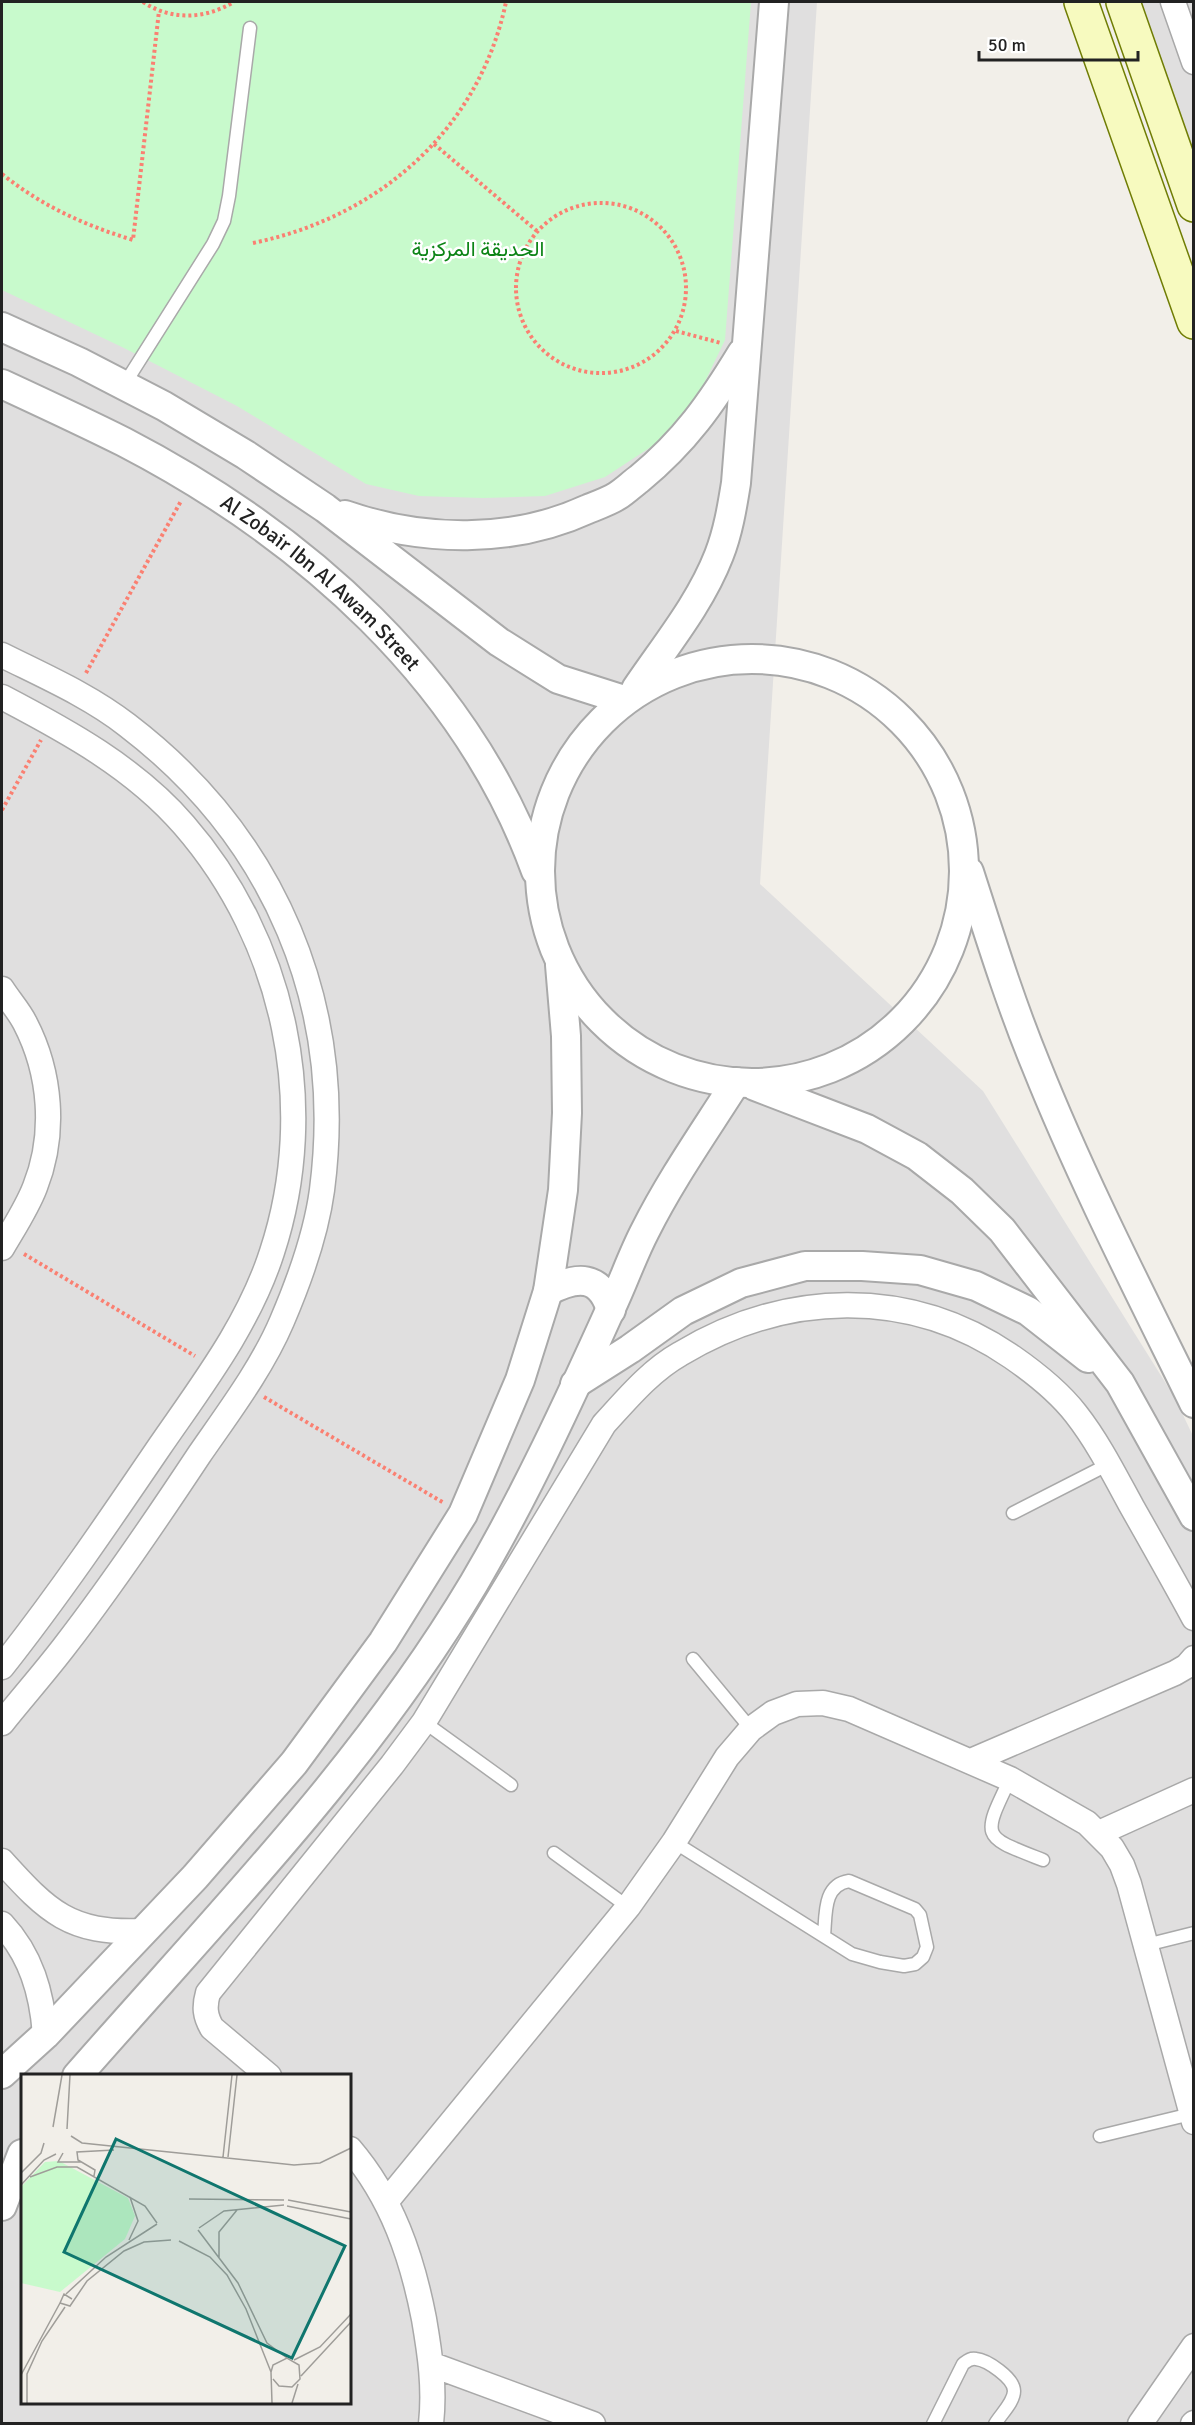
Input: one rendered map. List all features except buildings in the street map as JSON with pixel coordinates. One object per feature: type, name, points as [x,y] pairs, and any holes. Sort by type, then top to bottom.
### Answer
[{"type":"main road","points":[[1124,2],[1194,205]]},
{"type":"main road","points":[[1078,8],[1194,322]]},
{"type":"street","points":[[628,698],[704,589],[719,555],[730,520],[736,483],[774,2]]},
{"type":"street","points":[[1173,2],[1194,62]]},
{"type":"street","points":[[2,327],[124,385],[236,449],[325,508],[442,600],[558,679],[628,698]]},
{"type":"street","points":[[325,508],[373,525],[422,534],[443,535],[473,536],[523,530],[572,517],[617,496],[658,463],[691,430],[745,349]]},
{"type":"street","name":"Al Zobair Ibn Al Awam Street","points":[[2,384],[126,443],[192,482],[250,519],[306,561],[359,607],[408,657],[452,712],[490,771],[522,833],[540,882]]},
{"type":"street","points":[[2,655],[75,692],[125,723],[170,760],[210,801],[253,858],[285,919],[310,985],[324,1065],[328,1123],[322,1193],[306,1260],[280,1325],[246,1386],[153,1523],[64,1648],[2,1723]]},
{"type":"street","points":[[1194,1403],[1084,1176],[1036,1065],[1001,973],[965,861],[958,820],[946,784],[927,751],[896,715],[874,697],[841,678],[796,663],[768,658],[730,659],[693,666],[657,680],[628,698],[599,723],[584,741],[560,780],[547,813],[541,847],[540,882],[545,915],[560,960],[584,1000],[617,1035],[657,1061],[701,1077],[742,1083],[867,1129],[917,1156],[962,1191],[1002,1230],[1120,1383],[1194,1516]]},
{"type":"street","points":[[2,697],[51,722],[99,752],[136,780],[184,825],[226,881],[256,938],[278,998],[291,1072],[294,1126],[288,1190],[272,1252],[247,1312],[214,1367],[38,1621],[2,1667]]},
{"type":"street","points":[[184,825],[210,801]]},
{"type":"street","points":[[79,2074],[282,1846],[334,1784],[390,1709],[466,1595],[509,1523],[611,1310],[644,1233],[673,1180],[742,1083],[805,1077],[844,1063],[879,1042],[910,1014],[934,981],[952,943],[962,903],[965,861]]},
{"type":"street","points":[[2,2074],[45,2035],[245,1821],[340,1703],[424,1579],[463,1514],[520,1380],[548,1291],[563,1190],[567,1113],[566,1036],[560,960]]},
{"type":"street","points":[[2,989],[25,1022],[37,1051],[49,1104],[46,1146],[35,1188],[3,1245]]},
{"type":"street","points":[[575,1384],[683,1311],[741,1283],[804,1266],[862,1266],[920,1270],[976,1286],[1028,1311],[1120,1383]]},
{"type":"street","points":[[548,1291],[574,1279],[587,1281],[599,1287],[607,1297],[611,1310]]},
{"type":"street","points":[[267,2074],[212,2028],[206,2018],[205,2005],[208,1993],[392,1766],[424,1722],[604,1424],[638,1387],[669,1361],[722,1331],[770,1314],[820,1305],[877,1306],[934,1317],[987,1340],[1035,1372],[1076,1413],[1109,1464],[1194,1618]]},
{"type":"street","points":[[214,1367],[246,1386]]},
{"type":"street","points":[[971,1761],[1175,1673],[1187,1666],[1194,1658]]},
{"type":"street","points":[[386,2202],[628,1907],[674,1842],[727,1757],[751,1729],[772,1713],[797,1704],[823,1703],[849,1709],[971,1761],[1010,1779],[1074,1815],[1099,1833],[1122,1865],[1192,2118]]},
{"type":"street","points":[[1099,1833],[1194,1790]]},
{"type":"street","points":[[2,1861],[38,1901],[63,1918],[91,1928],[120,1932],[142,1931]]},
{"type":"street","points":[[2,1924],[24,1954],[36,1979],[43,2006],[45,2035]]},
{"type":"street","points":[[351,2150],[370,2175],[386,2202],[403,2239],[416,2277],[433,2366],[431,2424]]},
{"type":"street","points":[[2,2206],[21,2157]]},
{"type":"street","points":[[1140,2424],[1194,2346]]},
{"type":"street","points":[[433,2366],[593,2424]]},
{"type":"lane","points":[[124,385],[213,244],[224,221],[250,28]]},
{"type":"lane","points":[[1013,1513],[1109,1464]]},
{"type":"lane","points":[[693,1659],[751,1729]]},
{"type":"lane","points":[[424,1722],[512,1785]]},
{"type":"lane","points":[[1010,1779],[992,1816],[990,1826],[994,1836],[1001,1843],[1043,1860]]},
{"type":"lane","points":[[674,1842],[852,1954],[904,1966],[915,1964],[927,1947],[920,1915],[915,1909],[849,1881],[840,1883],[832,1889],[828,1897],[824,1936]]},
{"type":"lane","points":[[554,1853],[628,1907]]},
{"type":"lane","points":[[1146,1945],[1194,1933]]},
{"type":"lane","points":[[1100,2136],[1192,2118]]},
{"type":"lane","points":[[933,2424],[963,2364],[970,2359],[979,2359],[1008,2377],[1013,2384],[1014,2392],[1011,2400],[995,2424]]},
{"type":"path","points":[[142,2],[159,10],[182,16],[205,14],[234,2]]},
{"type":"path","points":[[253,243],[282,237],[338,216],[390,185],[434,144],[470,96],[484,69],[506,2]]},
{"type":"path","points":[[2,174],[47,206],[75,220],[133,240],[159,10]]},
{"type":"path","points":[[434,144],[537,231]]},
{"type":"path","points":[[612,203],[644,214],[669,236],[684,266],[686,299],[675,331],[654,356],[623,371],[607,374],[590,373],[558,362],[533,340],[519,310],[516,293],[520,260],[537,231],[549,220],[579,205],[612,203]]},
{"type":"path","points":[[675,331],[745,349]]},
{"type":"path","points":[[75,692],[192,482]]},
{"type":"path","points":[[2,810],[51,722]]},
{"type":"path","points":[[3,1245],[214,1367]]},
{"type":"path","points":[[246,1386],[463,1514]]},
{"type":"shaded area","points":[[2,2],[817,2],[760,884],[983,1091],[1175,1398],[1193,1436],[1193,2423],[2,2424]]},
{"type":"shaded area","points":[[1125,2],[1193,2],[1193,207]]},
{"type":"green space","name":"الحديقة المركزية","points":[[2,2],[751,2],[725,340],[698,396],[657,443],[605,477],[545,496],[483,498],[419,496],[366,484],[237,406],[124,348],[2,290]]}]
